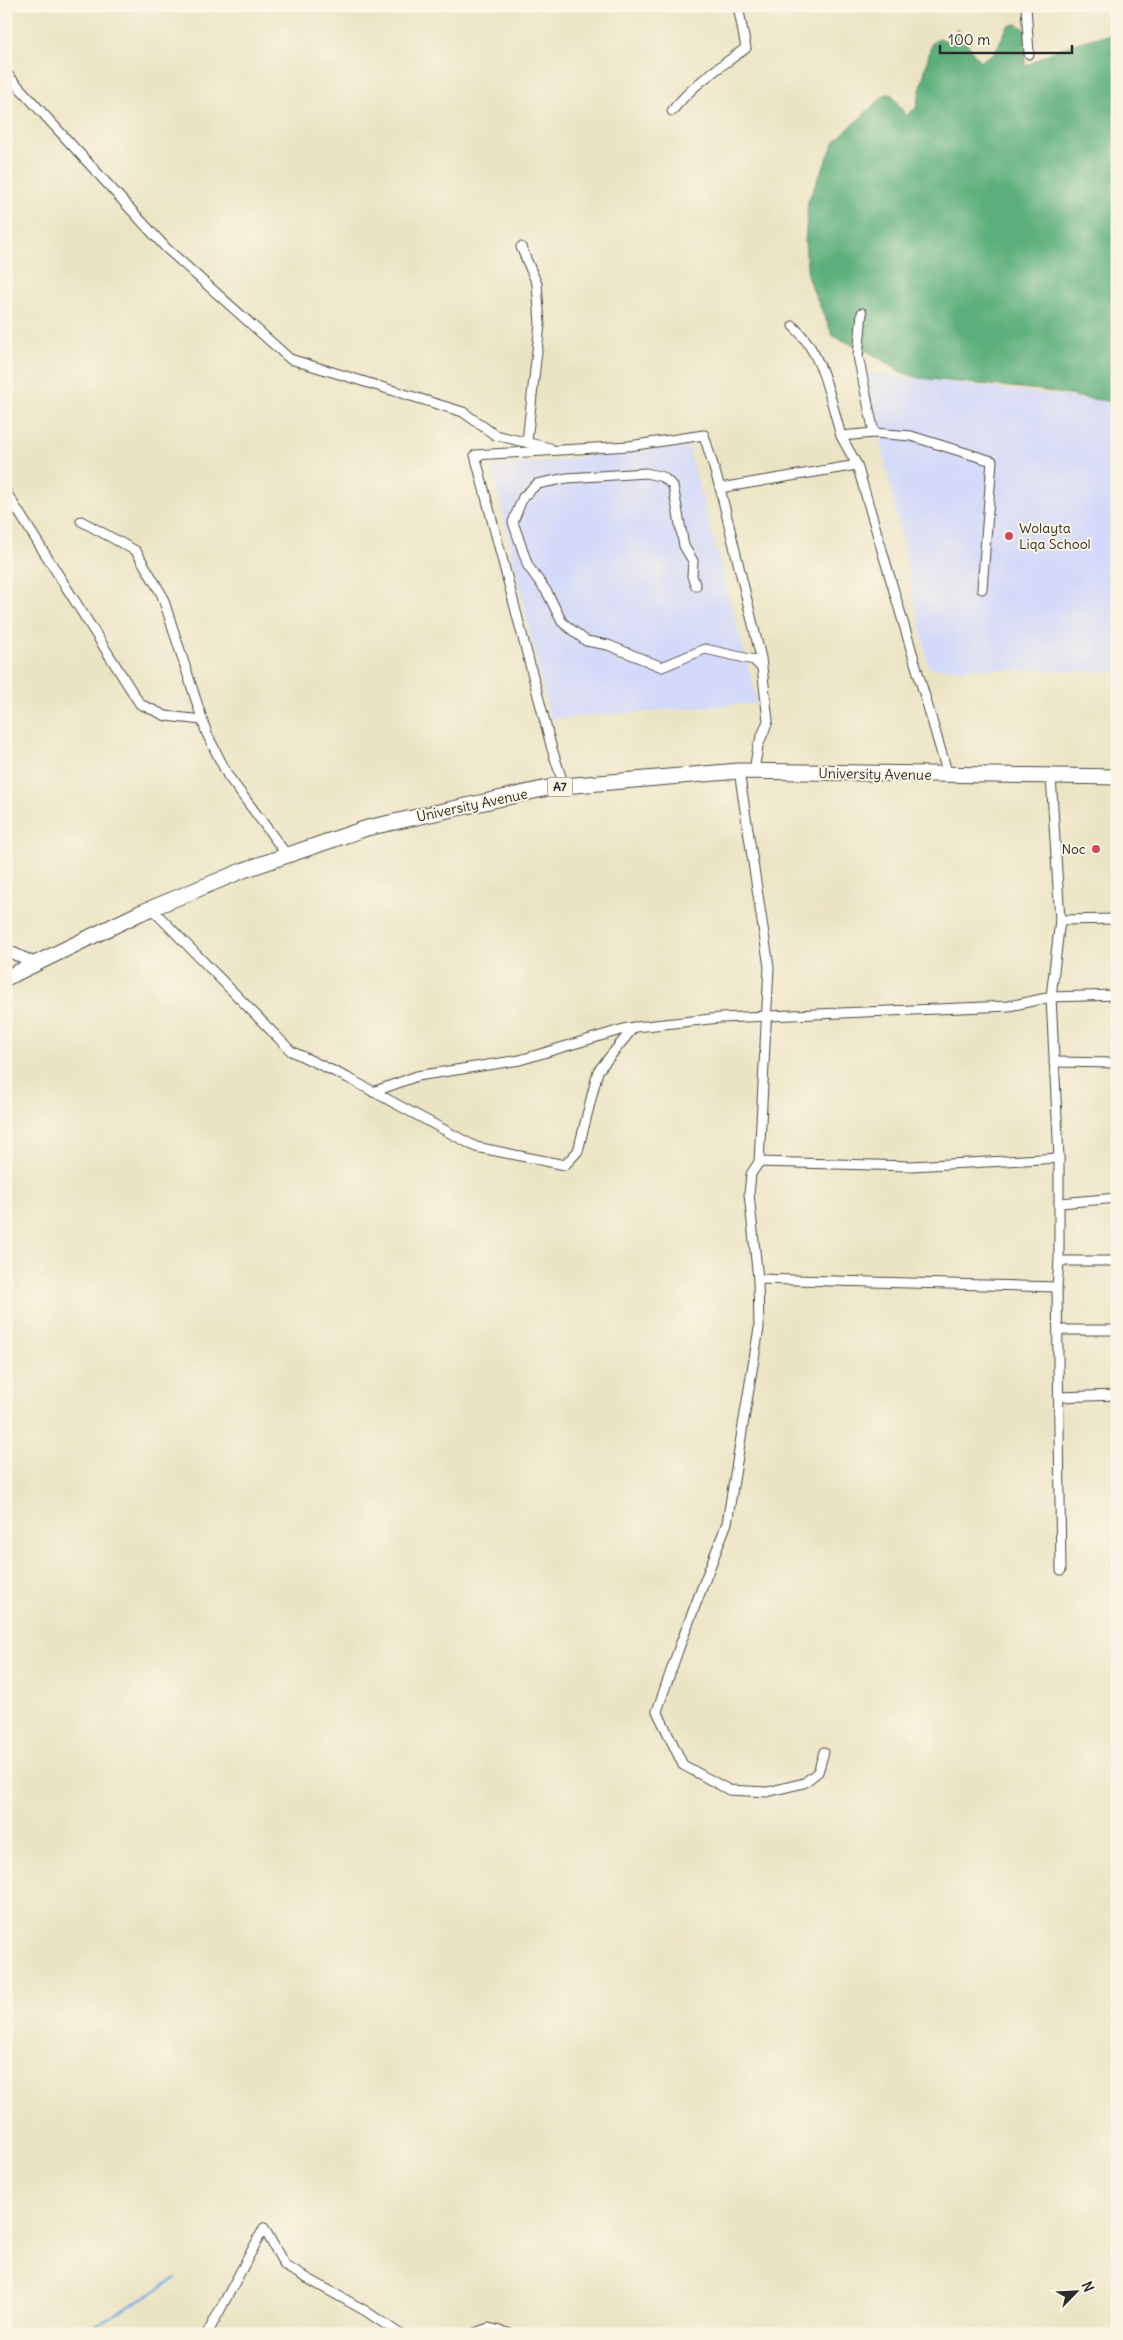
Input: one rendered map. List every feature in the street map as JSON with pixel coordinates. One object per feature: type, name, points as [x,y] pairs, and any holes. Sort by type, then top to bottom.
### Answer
[{"type":"highway","name":"University Avenue","points":[[34,963],[151,908],[244,870],[287,855],[367,828],[552,787],[739,771],[1117,777]]},
{"type":"highway","name":"A7","points":[[6,978],[34,963]]},
{"type":"street","points":[[672,111],[684,95],[700,81],[746,48],[738,6]]},
{"type":"street","points":[[1026,6],[1029,54]]},
{"type":"street","points":[[6,73],[166,248],[290,359],[463,412],[495,435],[527,441],[557,450]]},
{"type":"street","points":[[520,247],[537,284],[540,324],[527,441]]},
{"type":"street","points":[[862,313],[858,356],[874,433]]},
{"type":"street","points":[[793,326],[805,337],[816,354],[841,436],[857,465],[948,775]]},
{"type":"street","points":[[841,436],[874,433],[911,436],[992,461],[982,589]]},
{"type":"street","points":[[564,786],[552,749],[475,455],[629,446],[704,435],[720,488],[761,658],[768,721],[758,746],[754,771]]},
{"type":"street","points":[[720,488],[857,465]]},
{"type":"street","points":[[696,586],[692,576],[693,561],[684,546],[673,486],[663,477],[646,473],[627,473],[567,478],[537,484],[522,497],[513,522],[528,566],[547,592],[562,622],[586,640],[630,653],[662,667],[705,649],[754,660],[761,667]]},
{"type":"street","points":[[6,492],[140,704],[166,716],[202,720]]},
{"type":"street","points":[[81,521],[136,552],[149,573],[162,595],[202,720],[228,776],[287,855]]},
{"type":"street","points":[[739,771],[769,967],[759,1162],[751,1174],[749,1194],[758,1279],[760,1328],[727,1523],[680,1645],[657,1712],[683,1765],[729,1790],[768,1792],[804,1783],[818,1772],[824,1752]]},
{"type":"street","points":[[1051,776],[1060,920],[1051,997],[1060,1203],[1057,1287],[1061,1570]]},
{"type":"street","points":[[151,908],[292,1051],[476,1147],[565,1165],[578,1151],[598,1072],[634,1027]]},
{"type":"street","points":[[1060,920],[1117,919]]},
{"type":"street","points":[[6,950],[34,963]]},
{"type":"street","points":[[373,1092],[417,1076],[520,1060],[634,1027],[766,1015],[1009,1006],[1051,997],[1117,995]]},
{"type":"street","points":[[1054,1062],[1117,1063]]},
{"type":"street","points":[[759,1162],[911,1166],[1059,1158]]},
{"type":"street","points":[[1060,1203],[1117,1198]]},
{"type":"street","points":[[1059,1260],[1117,1262]]},
{"type":"street","points":[[758,1279],[1057,1287]]},
{"type":"street","points":[[1058,1330],[1117,1330]]},
{"type":"street","points":[[1058,1396],[1117,1395]]},
{"type":"street","points":[[207,2334],[264,2228],[285,2266],[364,2310],[400,2334]]},
{"type":"street","points":[[472,2334],[489,2328],[510,2334]]},
{"type":"shaded area","name":"Wolayta Liqa School","points":[[866,372],[1117,403],[1117,672],[929,668]]},
{"type":"shaded area","points":[[688,446],[758,703],[550,719],[492,467]]},
{"type":"green space","points":[[1017,24],[1025,29],[1025,67],[1069,45],[1117,34],[1117,402],[1041,390],[918,378],[901,372],[869,352],[833,336],[808,279],[805,242],[808,201],[835,141],[886,94],[892,95],[906,116],[916,108],[930,49],[932,43],[939,38],[947,41],[951,39],[957,29],[980,62],[995,52],[1008,26]]},
{"type":"waterway","points":[[83,2334],[176,2278]]},
{"type":"place","name":"Wolayta Liqa School","points":[[1009,536]]},
{"type":"place","name":"Noc","points":[[1096,849]]}]
